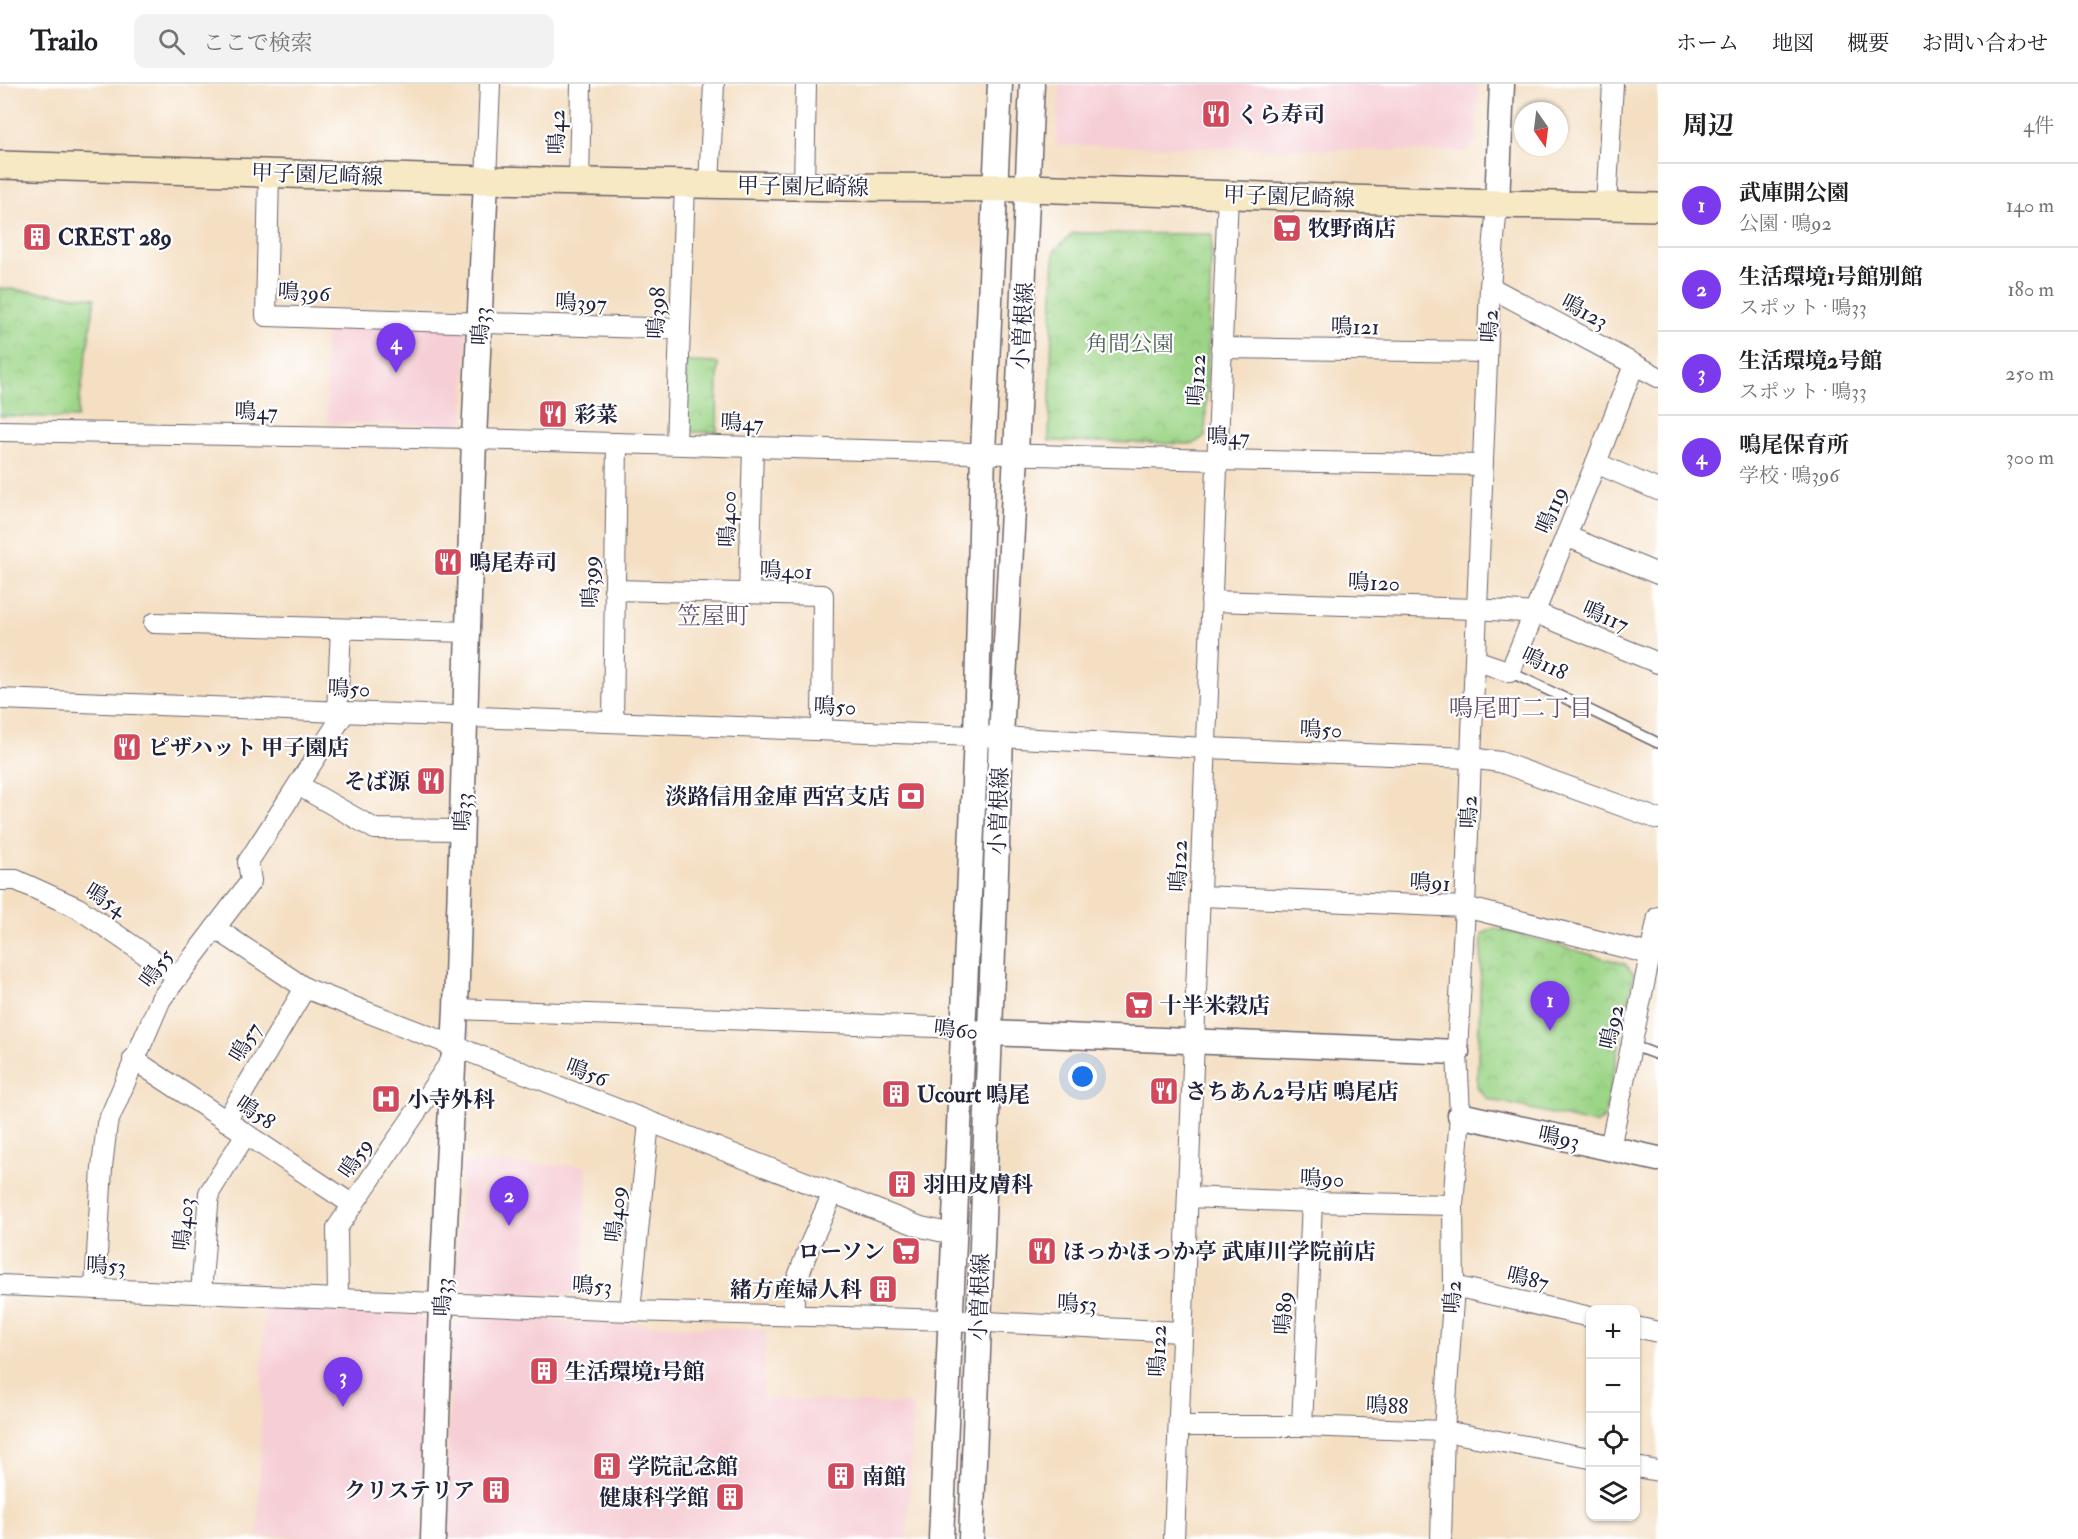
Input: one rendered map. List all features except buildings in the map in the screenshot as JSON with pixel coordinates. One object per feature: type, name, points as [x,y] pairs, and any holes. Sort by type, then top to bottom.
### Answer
[{"type":"main road","name":"甲子園尼崎線","points":[[0,165],[486,180],[1028,188],[1497,204],[1658,207]]},
{"type":"main road","name":"甲子園尼崎線","points":[[1606,206],[1658,222]]},
{"type":"street","name":"鳴33","points":[[433,1539],[441,1303],[456,1009],[474,439],[490,84]]},
{"type":"street","name":"鳴42","points":[[579,182],[581,84]]},
{"type":"street","name":"鳴398","points":[[676,444],[680,329],[697,184],[714,84]]},
{"type":"street","points":[[804,186],[806,84]]},
{"type":"street","name":"小曽根線","points":[[940,1539],[976,736],[983,452],[1000,84]]},
{"type":"street","name":"小曽根線","points":[[971,1539],[1001,737],[1032,84]]},
{"type":"street","name":"鳴2","points":[[1441,1539],[1444,1431],[1454,1286],[1453,1205],[1461,1115],[1457,1052],[1490,287],[1497,204],[1502,84]]},
{"type":"street","points":[[1606,206],[1613,84]]},
{"type":"street","name":"鳴396","points":[[269,173],[266,316],[480,322]]},
{"type":"street","name":"鳴122","points":[[1174,1539],[1228,194]]},
{"type":"street","name":"鳴123","points":[[1490,287],[1658,377]]},
{"type":"street","name":"鳴397","points":[[480,322],[680,329]]},
{"type":"street","name":"鳴121","points":[[1221,348],[1487,352]]},
{"type":"street","name":"鳴119","points":[[1510,672],[1634,365]]},
{"type":"street","name":"鳴47","points":[[0,431],[474,439],[1216,460],[1482,465]]},
{"type":"street","name":"鳴399","points":[[613,722],[617,443]]},
{"type":"street","name":"鳴400","points":[[748,593],[753,447]]},
{"type":"street","points":[[1596,463],[1658,490]]},
{"type":"street","points":[[1566,536],[1658,574]]},
{"type":"street","name":"鳴401","points":[[614,590],[823,596],[822,730]]},
{"type":"street","name":"鳴120","points":[[1211,601],[1536,612]]},
{"type":"street","name":"鳴117","points":[[1536,612],[1658,663]]},
{"type":"street","points":[[154,622],[468,632]]},
{"type":"street","points":[[341,629],[341,712]]},
{"type":"street","name":"鳴118","points":[[1475,660],[1510,672]]},
{"type":"street","name":"鳴50","points":[[0,699],[1001,737],[1206,748],[1470,758],[1500,762],[1658,819]]},
{"type":"street","name":"鳴55","points":[[95,1289],[102,1167],[107,1124],[133,1059],[161,999],[251,881],[248,862],[298,785],[341,712]]},
{"type":"street","points":[[298,785],[375,829],[461,830]]},
{"type":"street","name":"鳴54","points":[[0,880],[16,880],[78,908],[178,977]]},
{"type":"street","name":"鳴91","points":[[1201,896],[1465,907],[1653,950]]},
{"type":"street","name":"鳴92","points":[[1610,1148],[1653,950],[1658,917]]},
{"type":"street","name":"鳴56","points":[[215,928],[305,988],[454,1052],[649,1122],[921,1227],[953,1234]]},
{"type":"street","name":"鳴57","points":[[226,1121],[305,988]]},
{"type":"street","name":"鳴60","points":[[456,1009],[962,1028],[990,1033],[1457,1052]]},
{"type":"street","name":"鳴59","points":[[338,1298],[337,1228],[454,1052]]},
{"type":"street","name":"鳴58","points":[[133,1059],[352,1205]]},
{"type":"street","name":"鳴93","points":[[1461,1115],[1658,1159]]},
{"type":"street","name":"鳴409","points":[[630,1311],[649,1122]]},
{"type":"street","name":"鳴403","points":[[201,1293],[209,1193],[246,1134]]},
{"type":"street","points":[[793,1316],[795,1285],[833,1193]]},
{"type":"street","name":"鳴90","points":[[1189,1197],[1453,1205]]},
{"type":"street","name":"鳴89","points":[[1302,1426],[1312,1202]]},
{"type":"street","name":"鳴53","points":[[0,1285],[630,1311],[950,1320],[1181,1332]]},
{"type":"street","name":"鳴87","points":[[1454,1286],[1586,1316]]},
{"type":"street","points":[[1640,1328],[1658,1332]]},
{"type":"street","name":"鳴88","points":[[1179,1426],[1302,1426],[1444,1431],[1586,1457]]},
{"type":"street","points":[[1640,1468],[1658,1471]]},
{"type":"lane","name":"鳴118","points":[[1510,672],[1658,743]]},
{"type":"lane","points":[[1631,1045],[1658,1055]]},
{"type":"shaded area","points":[[1060,84],[1479,84],[1476,141],[1465,152],[1056,145]]},
{"type":"shaded area","points":[[325,323],[467,326],[464,419],[457,425],[327,423]]},
{"type":"shaded area","points":[[463,1162],[587,1166],[583,1296],[464,1291],[455,1280]]},
{"type":"shaded area","points":[[264,1309],[418,1314],[430,1325],[421,1535],[415,1539],[258,1536]]},
{"type":"shaded area","points":[[466,1316],[766,1330],[763,1398],[914,1405],[907,1539],[448,1539],[445,1537],[452,1328]]},
{"type":"green space","name":"角間公園","points":[[1073,233],[1212,234],[1205,436],[1193,444],[1049,441],[1054,251]]},
{"type":"green space","points":[[0,288],[95,298],[77,418],[0,416]]},
{"type":"green space","points":[[686,362],[718,363],[717,432],[690,432],[684,425]]},
{"type":"green space","points":[[1495,928],[1625,964],[1634,974],[1604,1119],[1595,1124],[1488,1099],[1477,1088],[1482,934]]},
{"type":"place","name":"くら寿司","points":[[1216,114]]},
{"type":"place","name":"牧野商店","points":[[1287,228]]},
{"type":"place","name":"CREST 289","points":[[37,237]]},
{"type":"place","name":"鳴尾保育所","points":[[396,373]]},
{"type":"place","name":"彩菜","points":[[553,414]]},
{"type":"place","name":"鳴尾寿司","points":[[448,562]]},
{"type":"place","name":"ピザハット 甲子園店","points":[[127,747]]},
{"type":"place","name":"そば源","points":[[431,781]]},
{"type":"place","name":"淡路信用金庫 西宮支店","points":[[911,796]]},
{"type":"place","name":"十半米穀店","points":[[1139,1005]]},
{"type":"place","name":"武庫開公園","points":[[1550,1031]]},
{"type":"place","name":"さちあん2号店 鳴尾店","points":[[1164,1091]]},
{"type":"place","name":"Ucourt 鳴尾","points":[[896,1094]]},
{"type":"place","name":"小寺外科","points":[[386,1099]]},
{"type":"place","name":"羽田皮膚科","points":[[902,1184]]},
{"type":"place","name":"生活環境1号館別館","points":[[509,1226]]},
{"type":"place","name":"ローソン","points":[[906,1251]]},
{"type":"place","name":"ほっかほっか亭 武庫川学院前店","points":[[1042,1251]]},
{"type":"place","name":"緒方産婦人科","points":[[883,1289]]},
{"type":"place","name":"生活環境1号館","points":[[544,1371]]},
{"type":"place","name":"生活環境2号館","points":[[343,1407]]},
{"type":"place","name":"学院記念館","points":[[607,1466]]},
{"type":"place","name":"南館","points":[[841,1476]]},
{"type":"place","name":"クリステリア","points":[[496,1490]]},
{"type":"place","name":"健康科学館","points":[[730,1497]]},
{"type":"district","name":"笠屋町","points":[[713,616]]},
{"type":"district","name":"鳴尾町二丁目","points":[[1521,708]]}]
